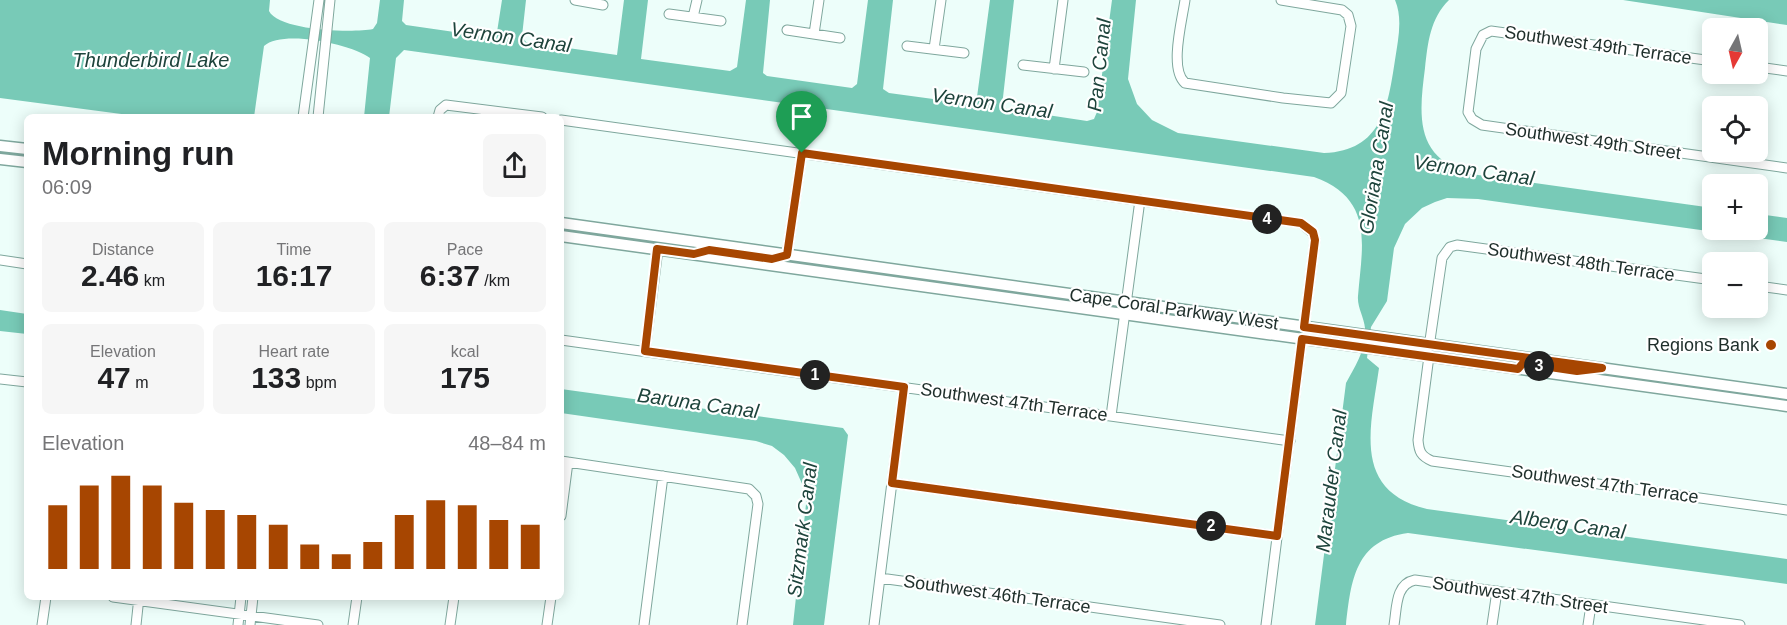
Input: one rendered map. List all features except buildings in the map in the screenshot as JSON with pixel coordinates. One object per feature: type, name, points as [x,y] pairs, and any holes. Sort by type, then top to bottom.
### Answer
[{"type":"main road","points":[[0,146],[24,149]]},
{"type":"main road","points":[[0,159],[24,162]]},
{"type":"main road","name":"Cape Coral Parkway West","points":[[564,223],[1787,394]]},
{"type":"main road","name":"Cape Coral Parkway West","points":[[564,236],[1787,406]]},
{"type":"main road","points":[[694,254],[709,250],[772,259],[787,255]]},
{"type":"main road","points":[[796,269],[802,263],[860,271],[883,268]]},
{"type":"main road","points":[[1518,369],[1523,363],[1577,371],[1602,368]]},
{"type":"main road","points":[[1684,392],[1705,389],[1760,397],[1770,392]]},
{"type":"street","points":[[303,114],[319,0]]},
{"type":"street","points":[[318,114],[330,0]]},
{"type":"street","points":[[575,0],[603,5]]},
{"type":"street","points":[[693,17],[697,0]]},
{"type":"street","points":[[814,34],[819,0]]},
{"type":"street","points":[[934,49],[941,0]]},
{"type":"street","points":[[1054,69],[1063,0]]},
{"type":"street","points":[[1185,0],[1176,64],[1179,77],[1192,86],[1323,104],[1337,99],[1341,93],[1351,26],[1348,15],[1342,10],[1281,0]]},
{"type":"street","points":[[669,14],[721,21]]},
{"type":"street","points":[[788,30],[840,38]]},
{"type":"street","name":"Southwest 49th Terrace","points":[[1472,118],[1469,100],[1476,49],[1483,35],[1491,31],[1702,60]]},
{"type":"street","points":[[907,46],[964,53]]},
{"type":"street","points":[[1023,65],[1084,72]]},
{"type":"street","points":[[1768,68],[1787,71]]},
{"type":"street","points":[[440,114],[446,105],[518,114]]},
{"type":"street","name":"Southwest 49th Street","points":[[1472,118],[1482,126],[1787,168]]},
{"type":"street","points":[[564,120],[1301,223],[1313,232],[1315,240],[1304,327]]},
{"type":"street","points":[[787,255],[802,153]]},
{"type":"street","points":[[1111,416],[1140,200]]},
{"type":"street","name":"Southwest 48th Terrace","points":[[1430,344],[1442,258],[1449,247],[1457,245],[1702,278]]},
{"type":"street","points":[[645,351],[657,249]]},
{"type":"street","points":[[0,260],[24,264]]},
{"type":"street","points":[[1768,287],[1787,290]]},
{"type":"street","points":[[1266,625],[1302,339]]},
{"type":"street","name":"Southwest 47th Terrace","points":[[564,340],[1290,441]]},
{"type":"street","points":[[1347,345],[1359,341],[1417,350],[1427,348],[1430,344]]},
{"type":"street","name":"Southwest 47th Terrace","points":[[1429,357],[1418,440],[1419,450],[1423,457],[1787,510]]},
{"type":"street","points":[[0,379],[24,382]]},
{"type":"street","points":[[874,625],[904,387]]},
{"type":"street","points":[[564,462],[749,489],[756,496],[758,504],[742,625]]},
{"type":"street","points":[[644,625],[663,476]]},
{"type":"street","points":[[892,483],[1277,536]]},
{"type":"street","name":"Southwest 46th Terrace","points":[[880,578],[1220,625]]},
{"type":"street","name":"Southwest 47th Street","points":[[1394,625],[1398,597],[1407,582],[1415,580],[1592,604],[1686,621],[1740,625]]},
{"type":"street","points":[[1492,625],[1497,591]]},
{"type":"street","points":[[42,625],[46,600]]},
{"type":"street","points":[[136,625],[139,600]]},
{"type":"street","points":[[146,600],[239,614],[250,620],[318,625]]},
{"type":"street","points":[[238,625],[241,600]]},
{"type":"street","points":[[250,620],[253,600]]},
{"type":"street","points":[[353,625],[357,600]]},
{"type":"street","points":[[450,625],[454,600]]},
{"type":"street","points":[[547,625],[551,600]]},
{"type":"street","points":[[1588,625],[1592,604]]},
{"type":"water","points":[[0,0],[270,0],[269,11],[276,18],[287,23],[301,27],[350,31],[373,29],[377,23],[380,0],[404,0],[402,21],[406,25],[489,37],[497,32],[502,0],[526,0],[522,36],[526,42],[617,55],[624,0],[648,0],[641,59],[730,71],[737,67],[746,0],[770,0],[763,73],[767,76],[852,88],[857,84],[868,0],[893,0],[883,89],[889,93],[970,104],[975,102],[977,97],[990,0],[1014,0],[1002,106],[1007,109],[1087,121],[1094,119],[1097,112],[1112,0],[1136,0],[1128,79],[1137,104],[1152,120],[1178,133],[1324,153],[1343,150],[1359,144],[1379,123],[1389,94],[1398,37],[1399,15],[1395,0],[1449,0],[1438,15],[1431,31],[1423,85],[1424,133],[1430,146],[1439,157],[1452,167],[1471,174],[1702,206],[1702,230],[1478,199],[1447,198],[1422,208],[1405,224],[1394,248],[1387,301],[1371,327],[1367,358],[1379,368],[1371,433],[1376,472],[1386,488],[1403,500],[1427,509],[1787,559],[1787,584],[1408,533],[1390,537],[1377,544],[1366,554],[1354,578],[1346,625],[1315,625],[1346,383],[1360,357],[1365,336],[1358,300],[1362,242],[1356,211],[1347,198],[1334,186],[1314,177],[404,50],[396,58],[389,114],[364,114],[370,58],[348,48],[317,40],[301,39],[273,41],[264,46],[254,114],[121,114],[0,98]]},
{"type":"water","points":[[1623,0],[1787,0],[1787,25],[1768,22],[1768,18],[1741,18]]},
{"type":"water","points":[[1768,215],[1787,218],[1787,242],[1768,239]]},
{"type":"water","points":[[0,310],[24,314],[24,334],[0,331]]},
{"type":"water","points":[[564,389],[843,428],[848,435],[824,625],[793,625],[807,495],[795,468],[784,455],[772,446],[756,441],[564,413]]},
{"type":"place","name":"Regions Bank","points":[[1771,345]]},
{"type":"route","points":[[802,153],[1301,223],[1313,232],[1315,240],[1304,327],[1602,368],[1577,371],[1523,363],[1518,369],[1302,339],[1277,536],[892,483],[904,387],[645,351],[657,249],[694,254],[709,250],[772,259],[787,255],[802,153]]},
{"type":"water label","name":"Vernon Canal","points":[[511,37]]},
{"type":"water label","name":"Thunderbird Lake","points":[[151,60]]},
{"type":"water label","name":"Pan Canal","points":[[1099,65]]},
{"type":"water label","name":"Vernon Canal","points":[[992,103]]},
{"type":"water label","name":"Gloriana Canal","points":[[1376,168]]},
{"type":"water label","name":"Vernon Canal","points":[[1474,170]]},
{"type":"water label","name":"Baruna Canal","points":[[698,403]]},
{"type":"water label","name":"Marauder Canal","points":[[1331,481]]},
{"type":"water label","name":"Alberg Canal","points":[[1568,524]]},
{"type":"water label","name":"Sitzmark Canal","points":[[802,530]]}]
